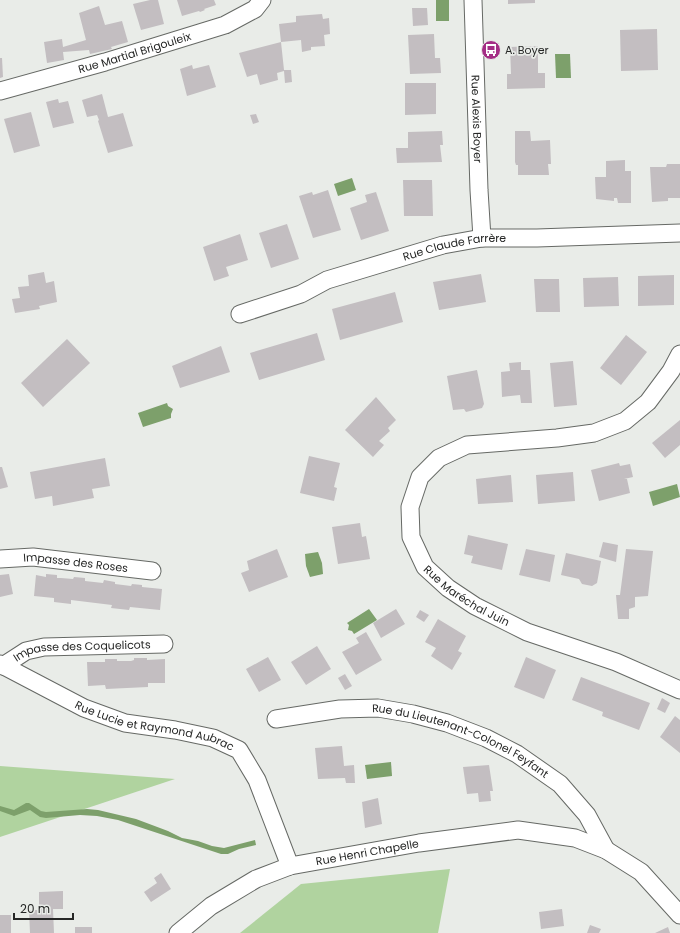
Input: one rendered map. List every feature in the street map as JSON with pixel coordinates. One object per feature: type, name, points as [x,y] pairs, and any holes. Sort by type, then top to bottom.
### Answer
[{"type":"street","name":"Rue Martial Brigouleix","points":[[0,91],[105,62],[225,25],[255,9],[262,0]]},
{"type":"street","name":"Rue Alexis Boyer","points":[[474,0],[482,238]]},
{"type":"street","name":"Rue Claude Farrère","points":[[240,314],[301,294],[327,280],[443,245],[482,238],[537,238],[680,233]]},
{"type":"street","name":"Rue Maréchal Juin","points":[[679,686],[616,662],[527,632],[469,603],[448,588],[426,567],[411,537],[410,507],[420,477],[439,458],[467,445],[557,438],[594,433],[625,421],[648,402],[671,371],[680,354]]},
{"type":"street","name":"Impasse des Roses","points":[[0,560],[33,556],[152,571]]},
{"type":"street","name":"Impasse des Coquelicots","points":[[2,665],[26,651],[44,647],[164,644]]},
{"type":"street","name":"Rue Lucie et Raymond Aubrac","points":[[2,665],[84,708],[125,723],[175,730],[213,738],[239,750],[256,780],[290,866]]},
{"type":"street","name":"Rue du Lieutenant-Colonel Feyfant","points":[[276,719],[340,709],[378,708],[413,714],[447,723],[486,738],[517,754],[560,784],[587,815],[606,850]]},
{"type":"street","name":"Rue Henri Chapelle","points":[[178,933],[211,906],[256,879],[290,866],[419,843],[518,830],[575,838],[606,850],[641,872],[680,915]]},
{"type":"shaded area","points":[[436,0],[449,0],[449,21],[436,21]]},
{"type":"shaded area","points":[[555,54],[570,54],[571,78],[556,78]]},
{"type":"shaded area","points":[[352,178],[356,190],[338,196],[334,184]]},
{"type":"shaded area","points":[[167,403],[168,406],[173,409],[171,418],[143,427],[138,413]]},
{"type":"shaded area","points":[[677,484],[680,497],[653,506],[649,492]]},
{"type":"shaded area","points":[[318,552],[322,563],[323,574],[310,577],[306,566],[305,554]]},
{"type":"shaded area","points":[[369,609],[377,620],[354,634],[352,631],[348,630],[349,625],[347,623]]},
{"type":"shaded area","points":[[391,762],[392,776],[367,779],[365,765]]},
{"type":"shaded area","points":[[0,766],[175,779],[0,837]]},
{"type":"shaded area","points":[[26,803],[29,803],[41,811],[46,812],[87,809],[98,810],[136,819],[182,838],[198,841],[212,846],[224,848],[255,840],[256,845],[239,849],[228,854],[221,854],[118,820],[97,816],[80,815],[46,818],[40,817],[30,810],[14,816],[0,811],[0,806],[14,810]]},
{"type":"shaded area","points":[[450,869],[438,933],[240,933],[301,884]]},
{"type":"building","points":[[150,0],[158,0],[164,24],[141,30],[133,4]]},
{"type":"building","points":[[177,0],[214,0],[216,5],[200,12],[182,16]]},
{"type":"building","points":[[508,0],[535,0],[535,3],[508,4]]},
{"type":"building","points":[[99,6],[105,25],[122,21],[128,42],[111,47],[112,49],[90,54],[89,50],[63,52],[64,60],[47,63],[44,42],[62,39],[63,47],[86,40],[79,13]]},
{"type":"building","points":[[412,8],[427,8],[428,25],[413,26]]},
{"type":"building","points":[[322,14],[323,19],[329,18],[330,34],[324,35],[325,46],[311,47],[311,50],[302,52],[301,40],[281,42],[279,24],[296,22],[296,16]]},
{"type":"building","points":[[657,29],[658,70],[621,71],[620,30]]},
{"type":"building","points":[[434,34],[435,58],[440,58],[441,73],[410,74],[408,35]]},
{"type":"building","points":[[281,42],[284,70],[291,70],[292,82],[285,83],[284,71],[277,73],[278,80],[260,85],[257,74],[247,77],[239,53]]},
{"type":"building","points":[[538,46],[538,73],[545,73],[545,88],[507,89],[507,74],[511,74],[510,47]]},
{"type":"building","points":[[0,58],[2,58],[3,77],[0,78]]},
{"type":"building","points":[[192,65],[193,69],[209,65],[216,87],[187,96],[180,69]]},
{"type":"building","points":[[405,83],[436,83],[436,114],[405,115]]},
{"type":"building","points":[[102,94],[108,117],[123,113],[133,146],[108,153],[97,115],[87,117],[82,100]]},
{"type":"building","points":[[58,99],[59,103],[68,101],[74,123],[53,128],[46,102]]},
{"type":"building","points":[[31,112],[40,146],[14,153],[4,119]]},
{"type":"building","points":[[256,114],[259,122],[253,124],[250,115]]},
{"type":"building","points":[[442,131],[443,145],[440,145],[442,162],[397,163],[396,148],[408,148],[408,132]]},
{"type":"building","points":[[515,131],[530,131],[531,141],[550,140],[551,164],[548,164],[549,175],[518,175],[518,165],[516,165],[515,162]]},
{"type":"building","points":[[625,160],[625,171],[631,171],[631,203],[618,203],[617,198],[614,198],[614,201],[596,199],[595,177],[606,177],[606,161]]},
{"type":"building","points":[[667,164],[680,164],[680,198],[668,198],[668,201],[652,202],[650,167],[666,167]]},
{"type":"building","points":[[403,180],[432,180],[433,216],[404,216]]},
{"type":"building","points":[[328,190],[341,230],[313,238],[299,196],[312,192],[313,195]]},
{"type":"building","points":[[376,192],[389,231],[361,240],[350,208],[367,202],[365,195]]},
{"type":"building","points":[[287,224],[299,259],[271,268],[259,233]]},
{"type":"building","points":[[240,234],[248,260],[226,267],[229,276],[214,281],[203,247]]},
{"type":"building","points":[[44,272],[46,283],[54,281],[57,302],[39,306],[40,309],[15,313],[12,299],[20,298],[18,287],[29,286],[28,275]]},
{"type":"building","points":[[481,274],[486,302],[439,310],[433,282]]},
{"type":"building","points":[[674,275],[674,305],[638,306],[638,276]]},
{"type":"building","points":[[618,277],[619,306],[584,307],[583,278]]},
{"type":"building","points":[[534,279],[559,279],[560,312],[536,312]]},
{"type":"building","points":[[395,292],[403,322],[340,340],[332,309]]},
{"type":"building","points":[[317,333],[325,360],[259,380],[250,353]]},
{"type":"building","points":[[626,335],[647,352],[621,385],[600,368]]},
{"type":"building","points":[[67,339],[90,363],[43,407],[21,383]]},
{"type":"building","points":[[221,346],[230,372],[180,388],[172,366]]},
{"type":"building","points":[[573,361],[577,405],[554,407],[550,363]]},
{"type":"building","points":[[521,362],[521,370],[530,370],[532,403],[521,403],[520,395],[502,397],[501,372],[510,371],[509,363]]},
{"type":"building","points":[[477,370],[484,404],[482,408],[466,412],[464,409],[453,410],[447,376]]},
{"type":"building","points":[[376,397],[396,420],[388,428],[390,431],[379,441],[384,445],[373,457],[345,430]]},
{"type":"building","points":[[680,420],[680,445],[665,458],[652,443]]},
{"type":"building","points":[[309,456],[340,463],[334,487],[337,488],[334,501],[300,493]]},
{"type":"building","points":[[105,458],[110,486],[92,489],[94,498],[53,506],[52,496],[35,499],[30,472]]},
{"type":"building","points":[[619,463],[620,466],[630,464],[633,477],[624,479],[627,479],[630,493],[599,501],[591,470]]},
{"type":"building","points":[[0,467],[2,467],[8,487],[0,489]]},
{"type":"building","points":[[573,472],[575,501],[538,504],[536,475]]},
{"type":"building","points":[[511,475],[513,502],[478,504],[476,479]]},
{"type":"building","points":[[360,523],[362,537],[366,536],[370,559],[338,564],[332,527]]},
{"type":"building","points":[[468,535],[508,544],[502,570],[471,563],[473,556],[464,554]]},
{"type":"building","points":[[603,542],[618,545],[616,562],[599,557]]},
{"type":"building","points":[[277,549],[288,577],[249,592],[241,573],[249,570],[247,561]]},
{"type":"building","points":[[526,549],[555,555],[550,582],[519,575]]},
{"type":"building","points":[[626,549],[653,551],[648,596],[635,597],[635,607],[629,609],[629,619],[618,619],[616,595],[620,595]]},
{"type":"building","points":[[566,553],[601,561],[597,583],[592,586],[582,584],[579,579],[561,575]]},
{"type":"building","points":[[9,574],[13,594],[0,597],[0,575]]},
{"type":"building","points":[[46,574],[57,575],[57,578],[85,578],[85,581],[103,583],[104,580],[115,582],[115,584],[131,586],[132,584],[142,585],[142,587],[162,589],[160,610],[130,607],[129,610],[111,608],[112,605],[71,600],[71,604],[54,602],[54,598],[34,596],[36,575],[46,577]]},
{"type":"building","points":[[396,609],[405,624],[381,638],[373,623]]},
{"type":"building","points":[[420,610],[429,615],[424,622],[416,617]]},
{"type":"building","points":[[438,619],[466,636],[458,651],[462,653],[452,670],[431,656],[436,648],[425,642]]},
{"type":"building","points":[[366,632],[382,660],[356,675],[342,652],[359,643],[356,638]]},
{"type":"building","points":[[317,646],[331,669],[306,685],[291,662]]},
{"type":"building","points":[[268,657],[281,680],[259,692],[246,669]]},
{"type":"building","points":[[526,657],[556,670],[544,699],[514,687]]},
{"type":"building","points":[[134,658],[147,658],[147,660],[165,659],[165,683],[148,683],[148,687],[106,689],[105,685],[88,686],[87,662],[105,662],[105,659],[131,661],[134,660]]},
{"type":"building","points":[[345,674],[352,686],[345,690],[338,678]]},
{"type":"building","points":[[581,677],[650,703],[639,730],[602,716],[603,712],[572,700]]},
{"type":"building","points":[[662,698],[670,703],[665,713],[657,709]]},
{"type":"building","points":[[675,716],[680,720],[680,753],[660,737]]},
{"type":"building","points":[[342,746],[344,766],[354,765],[355,783],[346,783],[345,778],[318,779],[315,748]]},
{"type":"building","points":[[489,765],[493,791],[490,791],[491,801],[479,802],[478,793],[467,794],[463,767]]},
{"type":"building","points":[[378,798],[382,824],[365,828],[362,802]]},
{"type":"building","points":[[161,873],[171,889],[151,902],[144,892],[157,883],[154,878]]},
{"type":"building","points":[[63,891],[63,909],[53,909],[54,933],[30,933],[29,910],[39,910],[39,892]]},
{"type":"building","points":[[562,909],[564,926],[541,929],[539,912]]},
{"type":"building","points":[[0,915],[11,915],[11,933],[0,933]]},
{"type":"building","points":[[590,925],[601,929],[599,933],[587,933]]},
{"type":"building","points":[[75,927],[92,927],[92,933],[75,933]]},
{"type":"building","points":[[668,927],[670,933],[655,933]]},
{"type":"place","name":"A. Boyer","points":[[491,50]]}]
